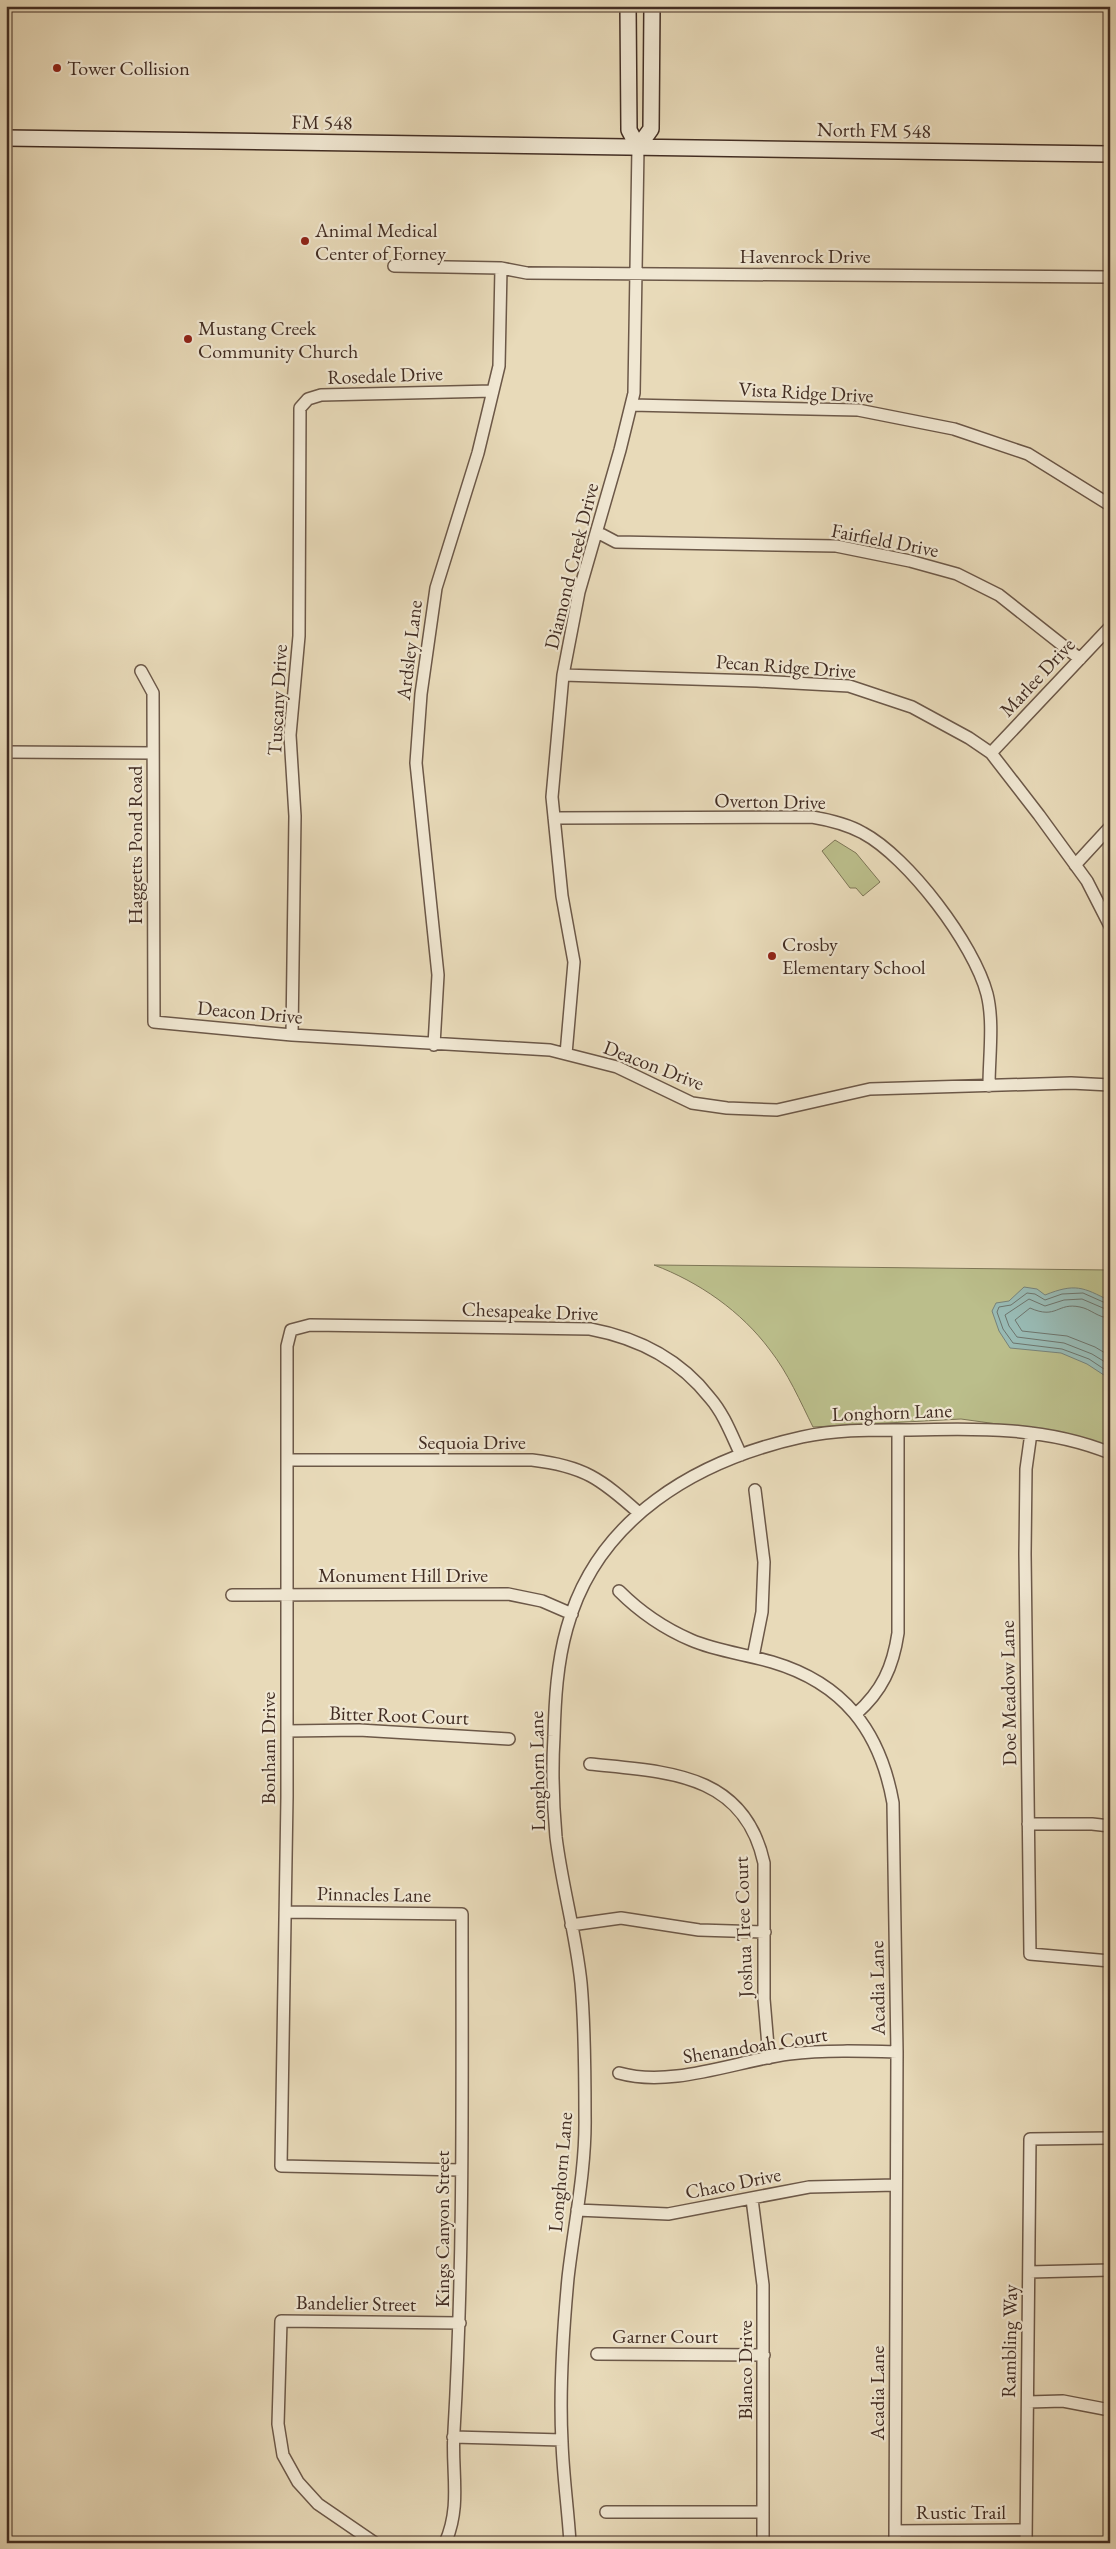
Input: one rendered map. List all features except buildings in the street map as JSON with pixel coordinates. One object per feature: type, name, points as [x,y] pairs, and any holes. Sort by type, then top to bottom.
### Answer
[{"type":"main road","points":[[628,6],[629,130],[638,147],[651,129],[652,6]]},
{"type":"main road","name":"FM 548","points":[[6,138],[638,147]]},
{"type":"main road","name":"North FM 548","points":[[638,147],[1110,154]]},
{"type":"street","name":"Diamond Creek Drive","points":[[566,1054],[574,962],[562,896],[552,796],[563,675],[579,592],[634,393],[638,147]]},
{"type":"street","name":"Havenrock Drive","points":[[394,266],[501,268],[527,273],[1110,277]]},
{"type":"street","name":"Ardsley Lane","points":[[434,1044],[438,975],[416,763],[421,694],[436,588],[478,453],[499,366],[501,268]]},
{"type":"street","name":"Rosedale Drive","points":[[308,399],[321,394],[493,391]]},
{"type":"street","name":"Tuscany Drive","points":[[292,1035],[295,816],[290,735],[299,636],[300,408],[308,399]]},
{"type":"street","name":"Vista Ridge Drive","points":[[631,405],[858,410],[954,429],[1028,454],[1110,505]]},
{"type":"street","name":"Fairfield Drive","points":[[597,532],[616,542],[836,546],[910,561],[957,574],[999,595],[1080,659]]},
{"type":"street","name":"Marlee Drive","points":[[991,753],[1110,627]]},
{"type":"street","name":"Haggetts Pond Road","points":[[141,670],[153,693],[154,1022]]},
{"type":"street","name":"Pecan Ridge Drive","points":[[563,675],[849,686],[912,707],[969,738],[991,753],[1086,881],[1110,926]]},
{"type":"street","points":[[6,752],[154,753]]},
{"type":"street","name":"Overton Drive","points":[[554,818],[812,817],[841,822],[864,833],[890,852],[922,886],[970,952],[987,996],[989,1086]]},
{"type":"street","points":[[1074,864],[1110,827]]},
{"type":"street","name":"Deacon Drive","points":[[154,1022],[292,1035],[550,1050],[617,1067],[692,1103],[727,1108],[777,1110],[870,1089],[1071,1083],[1110,1085]]},
{"type":"street","name":"Chesapeake Drive","points":[[292,1330],[310,1325],[590,1329],[619,1334],[646,1345],[670,1359],[690,1376],[711,1398],[742,1455]]},
{"type":"street","name":"Bonham Drive","points":[[292,1330],[287,1346],[289,1460],[286,1593],[288,1731],[281,2166],[461,2170]]},
{"type":"street","name":"Longhorn Lane","points":[[570,2543],[562,2440],[563,2349],[568,2279],[586,2120],[581,1983],[556,1839],[553,1758],[558,1668],[572,1614],[598,1561],[638,1513],[658,1496],[677,1484],[711,1467],[771,1444],[835,1430],[982,1428],[1031,1433],[1085,1443],[1110,1453]]},
{"type":"street","points":[[856,1714],[881,1686],[887,1675],[896,1647],[898,1430]]},
{"type":"street","name":"Doe Meadow Lane","points":[[1031,1433],[1026,1469],[1025,1554],[1030,1954],[1110,1961]]},
{"type":"street","name":"Sequoia Drive","points":[[289,1460],[532,1460],[555,1463],[595,1476],[638,1513]]},
{"type":"street","points":[[753,1657],[762,1612],[764,1562],[755,1490]]},
{"type":"street","name":"Acadia Lane","points":[[619,1591],[648,1617],[692,1641],[796,1670],[816,1679],[848,1703],[865,1725],[883,1762],[893,1803],[897,2052],[895,2537]]},
{"type":"street","name":"Monument Hill Drive","points":[[232,1595],[286,1593],[508,1594],[542,1601],[572,1614]]},
{"type":"street","name":"Bitter Root Court","points":[[288,1731],[359,1730],[509,1739]]},
{"type":"street","name":"Joshua Tree Court","points":[[590,1764],[679,1776],[708,1785],[731,1802],[747,1822],[759,1844],[765,1883],[764,1999],[769,2058]]},
{"type":"street","points":[[1028,1824],[1092,1824],[1110,1826]]},
{"type":"street","name":"Pinnacles Lane","points":[[285,1912],[462,1914]]},
{"type":"street","name":"Kings Canyon Street","points":[[445,2543],[455,2516],[453,2437],[460,2323],[462,1914]]},
{"type":"street","points":[[571,1925],[621,1918],[699,1930],[765,1932]]},
{"type":"street","name":"Shenandoah Court","points":[[619,2073],[634,2077],[666,2078],[769,2058],[826,2051],[897,2052]]},
{"type":"street","name":"Rambling Way","points":[[1026,2543],[1030,2139],[1110,2138]]},
{"type":"street","name":"Chaco Drive","points":[[577,2210],[668,2214],[809,2187],[896,2185]]},
{"type":"street","name":"Blanco Drive","points":[[752,2199],[762,2271],[764,2355],[763,2543]]},
{"type":"street","points":[[1029,2272],[1110,2270]]},
{"type":"street","name":"Bandelier Street","points":[[375,2543],[318,2504],[298,2482],[283,2454],[278,2424],[281,2321],[460,2323]]},
{"type":"street","name":"Garner Court","points":[[596,2354],[764,2355]]},
{"type":"street","points":[[1028,2402],[1064,2401],[1110,2410]]},
{"type":"street","points":[[453,2437],[562,2440]]},
{"type":"street","points":[[606,2512],[763,2512]]},
{"type":"street","name":"Rustic Trail","points":[[895,2537],[1026,2530]]},
{"type":"green space","points":[[835,840],[856,853],[880,882],[863,896],[856,888],[850,888],[822,851]]},
{"type":"green space","points":[[654,1265],[1110,1270],[1110,1448],[1062,1433],[961,1419],[813,1427],[782,1368],[759,1336],[718,1299],[687,1280]]},
{"type":"water","points":[[1024,1287],[1037,1289],[1045,1295],[1064,1289],[1079,1288],[1093,1292],[1110,1301],[1110,1379],[1087,1364],[1061,1353],[1010,1348],[999,1331],[992,1311],[996,1303],[1009,1301]]},
{"type":"place","name":"Tower Collision","points":[[57,68]]},
{"type":"place","name":"Animal Medical Center of Forney","points":[[305,241]]},
{"type":"place","name":"Mustang Creek Community Church","points":[[188,339]]},
{"type":"place","name":"Crosby Elementary School","points":[[772,956]]}]
